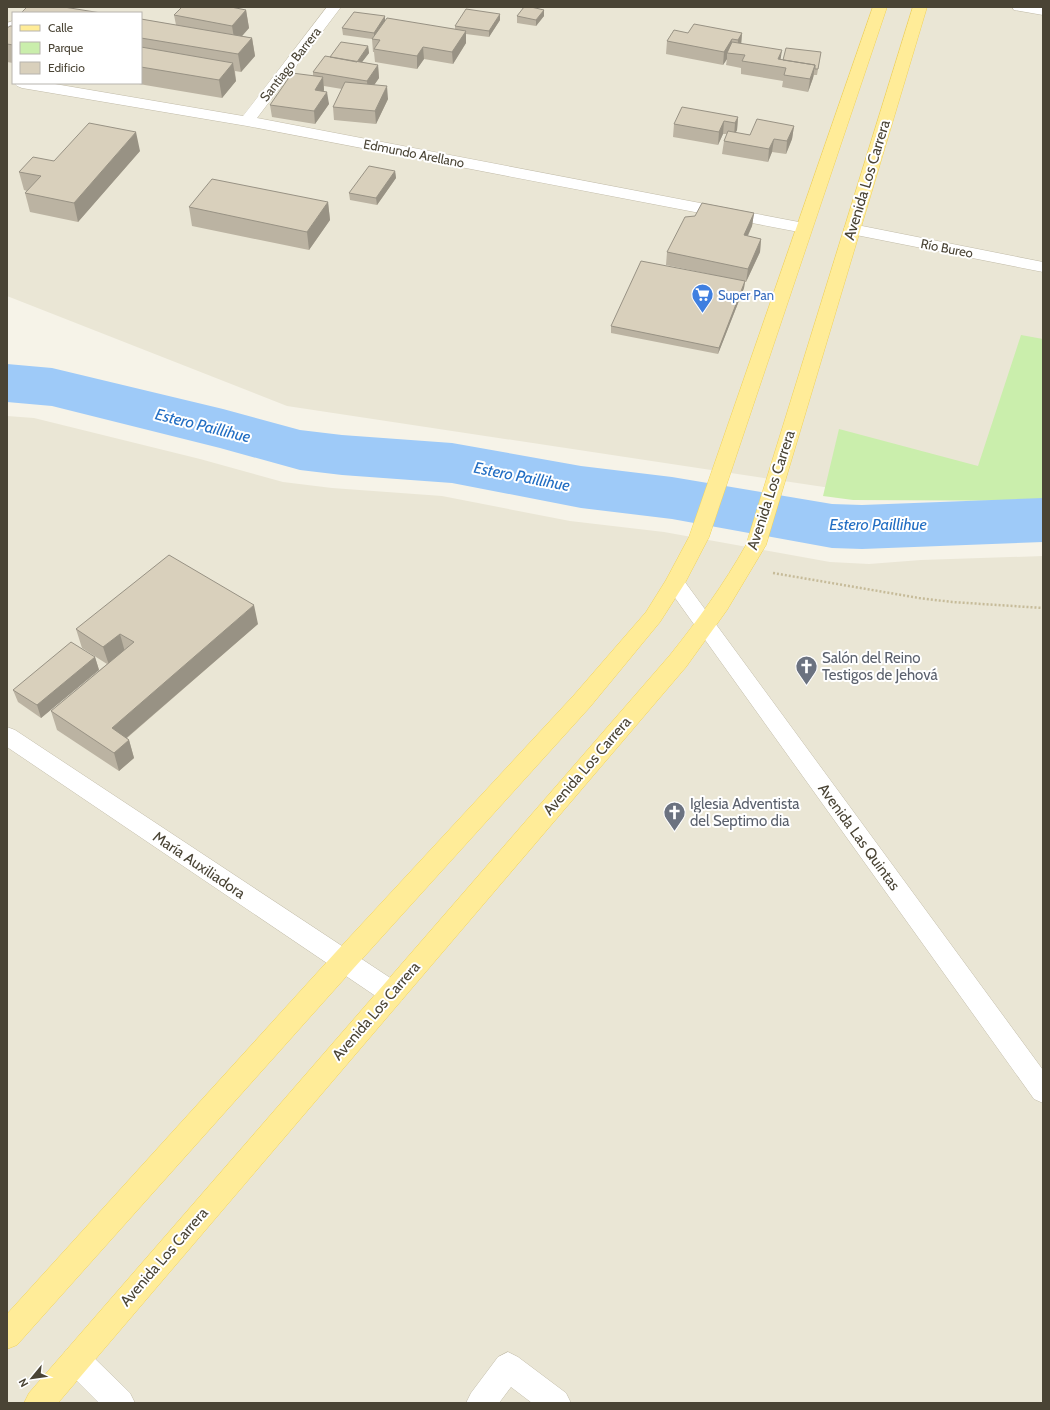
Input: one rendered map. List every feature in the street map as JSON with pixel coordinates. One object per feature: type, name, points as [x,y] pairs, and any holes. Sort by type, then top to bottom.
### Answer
[{"type":"main road","points":[[7,1335],[344,961],[582,701],[653,617],[675,583],[700,537],[880,7]]},
{"type":"main road","name":"Avenida Los Carrera","points":[[38,1403],[678,661],[706,625],[743,568],[756,545],[920,7]]},
{"type":"street","name":"Santiago Barrera","points":[[247,121],[334,7]]},
{"type":"street","points":[[1019,7],[1043,11]]},
{"type":"street","name":"Edmundo Arellano","points":[[28,84],[247,121],[804,228]]},
{"type":"street","name":"Río Bureo","points":[[852,229],[1043,267]]},
{"type":"street","name":"Avenida Las Quintas","points":[[675,583],[1043,1091]]},
{"type":"street","name":"María Auxiliadora","points":[[7,736],[392,993]]},
{"type":"street","points":[[76,1360],[120,1403]]},
{"type":"street","points":[[481,1403],[508,1367],[556,1403]]},
{"type":"path","points":[[743,568],[919,598],[952,602],[1043,608]]},
{"type":"shaded area","points":[[7,7],[1043,7],[1043,492],[844,490],[287,406],[7,296]]},
{"type":"shaded area","points":[[7,416],[34,418],[200,459],[283,482],[332,488],[442,496],[570,521],[664,532],[830,562],[869,564],[921,560],[1043,556],[1043,1403],[7,1403]]},
{"type":"green space","points":[[1021,335],[1043,339],[1043,501],[853,500],[823,496],[839,429],[978,466]]},
{"type":"building","points":[[27,7],[64,7],[95,12],[22,12]]},
{"type":"building","points":[[182,7],[231,7],[246,10],[232,26],[174,15]]},
{"type":"building","points":[[524,7],[544,10],[536,20],[517,16]]},
{"type":"building","points":[[466,9],[500,14],[489,31],[455,26]]},
{"type":"building","points":[[354,12],[385,16],[374,33],[342,28]]},
{"type":"building","points":[[387,18],[466,31],[452,52],[423,47],[417,56],[374,49],[380,40],[372,39]]},
{"type":"building","points":[[142,19],[252,38],[238,54],[142,38]]},
{"type":"building","points":[[694,24],[742,33],[738,40],[732,39],[724,52],[667,41],[674,30],[688,33]]},
{"type":"building","points":[[12,26],[12,45],[7,44],[7,28]]},
{"type":"building","points":[[341,42],[368,46],[357,62],[330,57]]},
{"type":"building","points":[[732,42],[782,50],[778,59],[815,65],[810,79],[784,75],[786,68],[742,61],[745,55],[727,53]]},
{"type":"building","points":[[142,47],[233,63],[219,80],[142,67]]},
{"type":"building","points":[[786,48],[821,52],[818,69],[815,69],[815,65],[783,60]]},
{"type":"building","points":[[325,56],[378,65],[367,81],[313,72]]},
{"type":"building","points":[[292,73],[323,77],[315,90],[327,92],[314,111],[270,105]]},
{"type":"building","points":[[345,82],[387,86],[375,111],[333,107]]},
{"type":"building","points":[[682,107],[738,117],[735,123],[724,121],[719,132],[674,124]]},
{"type":"building","points":[[757,119],[794,126],[787,141],[774,139],[769,149],[724,141],[728,131],[750,135]]},
{"type":"building","points":[[89,123],[136,132],[74,203],[25,193],[41,176],[19,172],[33,157],[54,161]]},
{"type":"building","points":[[369,166],[395,171],[376,198],[349,193]]},
{"type":"building","points":[[212,179],[328,202],[307,232],[189,207]]},
{"type":"building","points":[[702,203],[754,213],[744,235],[761,239],[748,269],[667,252],[685,217],[695,216]]},
{"type":"building","points":[[641,261],[745,281],[719,348],[611,326]]},
{"type":"building","points":[[169,555],[254,605],[112,728],[129,740],[114,753],[51,711],[134,642],[120,634],[103,647],[76,629]]},
{"type":"building","points":[[71,642],[95,657],[37,705],[13,690]]},
{"type":"waterway","name":"Estero Paillihue","points":[[7,383],[52,387],[223,429],[300,450],[342,455],[452,463],[581,487],[672,498],[832,526],[862,527],[1043,520]]},
{"type":"place","name":"Super Pan","points":[[703,314]]},
{"type":"place","name":"Salón del Reino Testigos de Jehová","points":[[807,686]]},
{"type":"place","name":"Iglesia Adventista del Septimo dia","points":[[674,832]]}]
